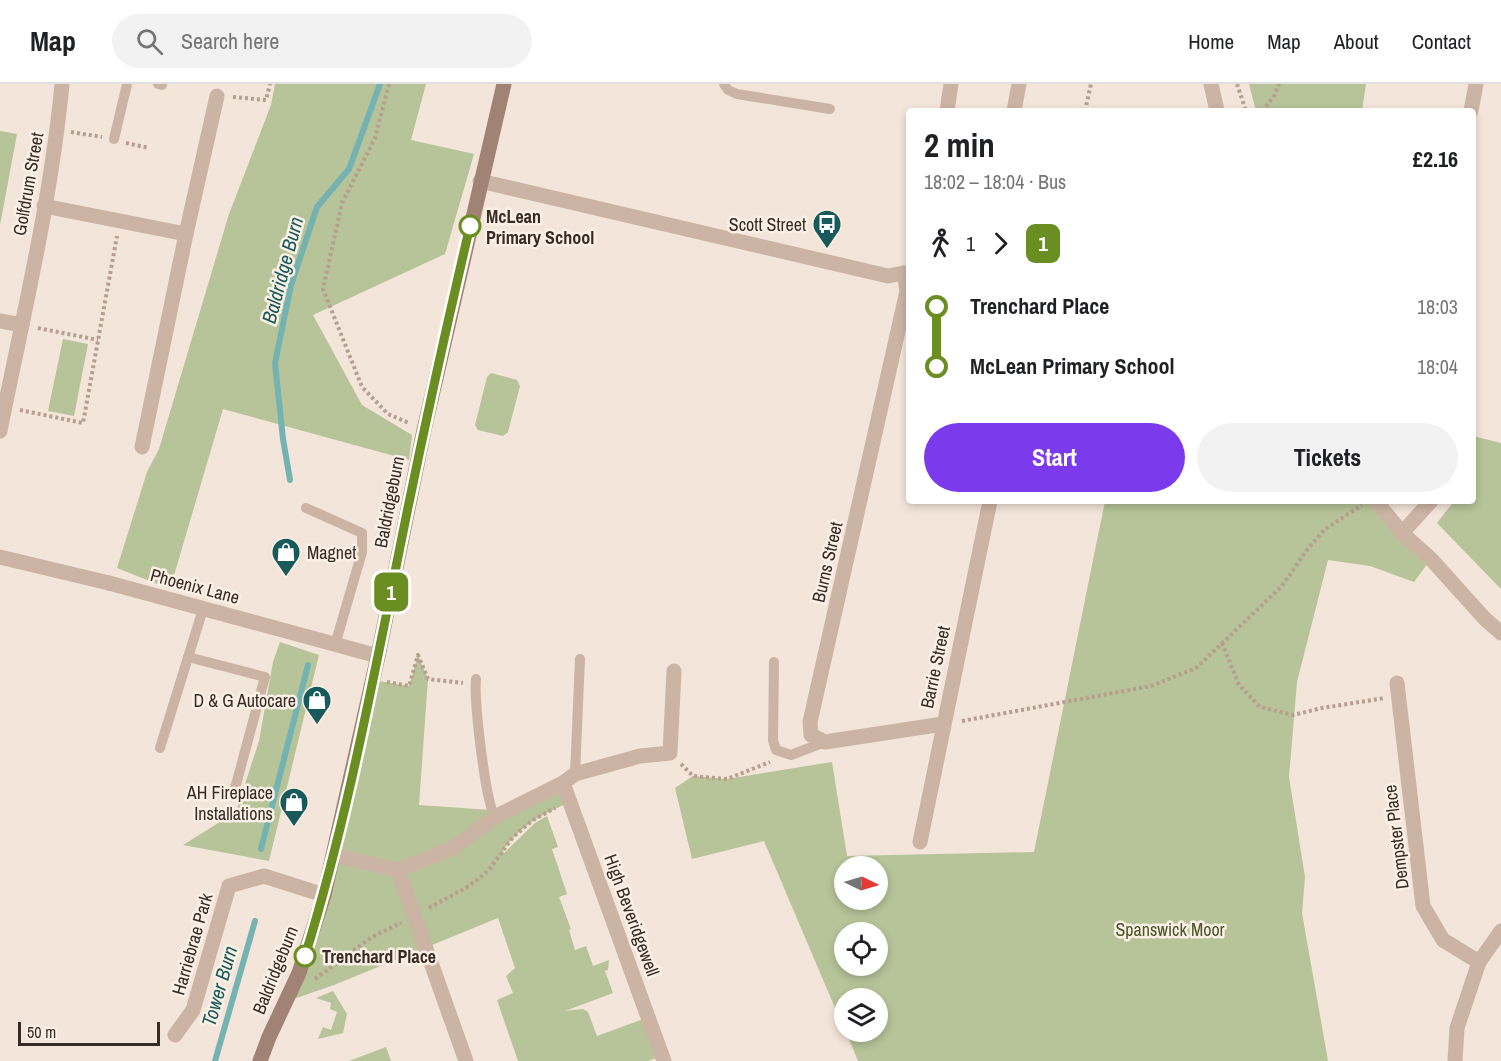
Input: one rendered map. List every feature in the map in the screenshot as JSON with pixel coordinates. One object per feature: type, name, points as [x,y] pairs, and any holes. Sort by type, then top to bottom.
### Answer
[{"type":"main road","name":"Baldridgeburn","points":[[260,1061],[268,1037],[299,973],[324,895],[373,680],[424,430],[504,84]]},
{"type":"street","name":"Golfdrum Street","points":[[0,431],[44,206],[62,84]]},
{"type":"street","points":[[947,108],[951,84]]},
{"type":"street","points":[[1015,108],[1019,84]]},
{"type":"street","points":[[1211,84],[1216,108]]},
{"type":"street","points":[[1472,108],[1476,84]]},
{"type":"street","points":[[142,447],[217,96]]},
{"type":"street","points":[[480,181],[888,276],[906,270]]},
{"type":"street","points":[[44,206],[186,234]]},
{"type":"street","name":"Burns Street","points":[[825,742],[811,735],[810,722],[906,295]]},
{"type":"street","points":[[0,321],[22,325]]},
{"type":"street","name":"Barrie Street","points":[[920,842],[989,504]]},
{"type":"street","points":[[1378,504],[1402,533],[1431,559],[1485,619],[1501,633]]},
{"type":"street","points":[[1402,533],[1428,504]]},
{"type":"street","name":"Phoenix Lane","points":[[0,557],[179,602],[378,656]]},
{"type":"street","points":[[333,855],[398,870],[453,848],[495,817],[569,779],[640,756],[670,753],[674,671]]},
{"type":"street","name":"Dempster Place","points":[[1398,689],[1423,906],[1443,940],[1479,962]]},
{"type":"street","points":[[825,742],[943,724]]},
{"type":"street","name":"High Beveridgewell","points":[[569,779],[664,1061]]},
{"type":"street","points":[[398,870],[466,1061]]},
{"type":"street","name":"Harriebrae Park","points":[[175,1035],[193,1010],[229,886],[264,876],[324,895]]},
{"type":"street","points":[[1455,1061],[1457,1028],[1479,962],[1501,931]]},
{"type":"lane","points":[[114,139],[127,84]]},
{"type":"lane","points":[[724,84],[728,90],[737,94],[830,109]]},
{"type":"lane","points":[[306,508],[362,533],[362,552],[335,645]]},
{"type":"lane","points":[[160,748],[203,609]]},
{"type":"lane","points":[[188,657],[265,677],[234,792]]},
{"type":"lane","points":[[569,779],[580,659]]},
{"type":"lane","points":[[774,662],[773,740],[776,750],[791,755],[825,742]]},
{"type":"lane","points":[[476,681],[484,773],[491,810],[495,817]]},
{"type":"path","points":[[217,96],[266,100],[270,84]]},
{"type":"path","points":[[389,84],[375,138],[342,203],[323,289],[362,387],[388,414],[424,430]]},
{"type":"path","points":[[1086,108],[1091,84]]},
{"type":"path","points":[[1237,84],[1245,108]]},
{"type":"path","points":[[1264,108],[1280,84]]},
{"type":"path","points":[[5,407],[83,423],[119,220]]},
{"type":"path","points":[[22,325],[98,340]]},
{"type":"path","points":[[943,724],[1151,686],[1196,668],[1282,586],[1325,529],[1363,504]]},
{"type":"path","points":[[1222,643],[1239,685],[1260,707],[1293,715],[1398,689]]},
{"type":"path","points":[[373,680],[409,686],[418,655],[428,679],[476,681]]},
{"type":"path","points":[[670,753],[693,776],[727,779],[791,755]]},
{"type":"green space","points":[[275,84],[426,84],[411,140],[474,154],[445,254],[313,315],[362,405],[412,435],[409,460],[223,409],[170,589],[117,568],[147,472],[159,449],[229,214],[271,105]]},
{"type":"green space","points":[[1249,84],[1366,84],[1362,108],[1255,108]]},
{"type":"green space","points":[[0,131],[17,134],[0,225]]},
{"type":"green space","points":[[63,339],[88,344],[74,416],[48,411]]},
{"type":"green space","points":[[491,373],[517,380],[520,386],[508,432],[503,436],[478,430],[475,425],[487,377]]},
{"type":"green space","points":[[1476,437],[1501,443],[1501,589],[1437,523],[1452,504],[1476,504]]},
{"type":"green space","name":"Spanswick Moor","points":[[1104,504],[1379,504],[1431,559],[1414,582],[1370,566],[1328,560],[1297,682],[1289,777],[1305,877],[1302,913],[1328,1061],[858,1061],[850,1042],[888,1042],[888,988],[834,988],[834,1006],[764,841],[692,859],[675,788],[693,776],[727,779],[832,762],[847,856],[1034,852]]},
{"type":"green space","points":[[280,642],[319,655],[269,861],[183,845],[236,812],[259,741],[273,662]]},
{"type":"green space","points":[[418,655],[428,679],[419,805],[491,810],[563,783],[570,802],[541,816],[526,827],[503,850],[504,853],[535,823],[547,816],[558,847],[552,849],[567,894],[559,897],[571,929],[569,930],[575,950],[586,946],[593,966],[609,960],[608,970],[605,971],[613,993],[565,1011],[583,1009],[588,1012],[597,1036],[649,1017],[662,1056],[648,1061],[518,1061],[497,1000],[513,993],[506,976],[515,968],[498,918],[334,985],[285,1002],[299,973],[373,680],[409,686]]},
{"type":"green space","points":[[333,991],[347,1014],[343,1033],[318,1039],[323,1027],[331,1030],[337,1012],[330,1009],[331,1003],[316,998]]},
{"type":"green space","points":[[386,1047],[391,1061],[349,1061]]},
{"type":"waterway","name":"Baldridge Burn","points":[[290,480],[275,363],[291,285],[317,207],[349,169],[380,84]]},
{"type":"waterway","name":"Tower Burn","points":[[261,849],[308,665]]},
{"type":"waterway","name":"Tower Burn","points":[[215,1061],[255,921]]},
{"type":"bus line","name":"1","points":[[305,956],[324,895],[368,702],[424,430],[470,226]]},
{"type":"place","name":"McLean Primary School","points":[[470,226]]},
{"type":"place","name":"Scott Street","points":[[827,250]]},
{"type":"place","name":"Magnet","points":[[286,578]]},
{"type":"place","name":"D & G Autocare","points":[[317,726]]},
{"type":"place","name":"AH Fireplace Installations","points":[[294,828]]},
{"type":"place","name":"Trenchard Place","points":[[305,956]]}]
